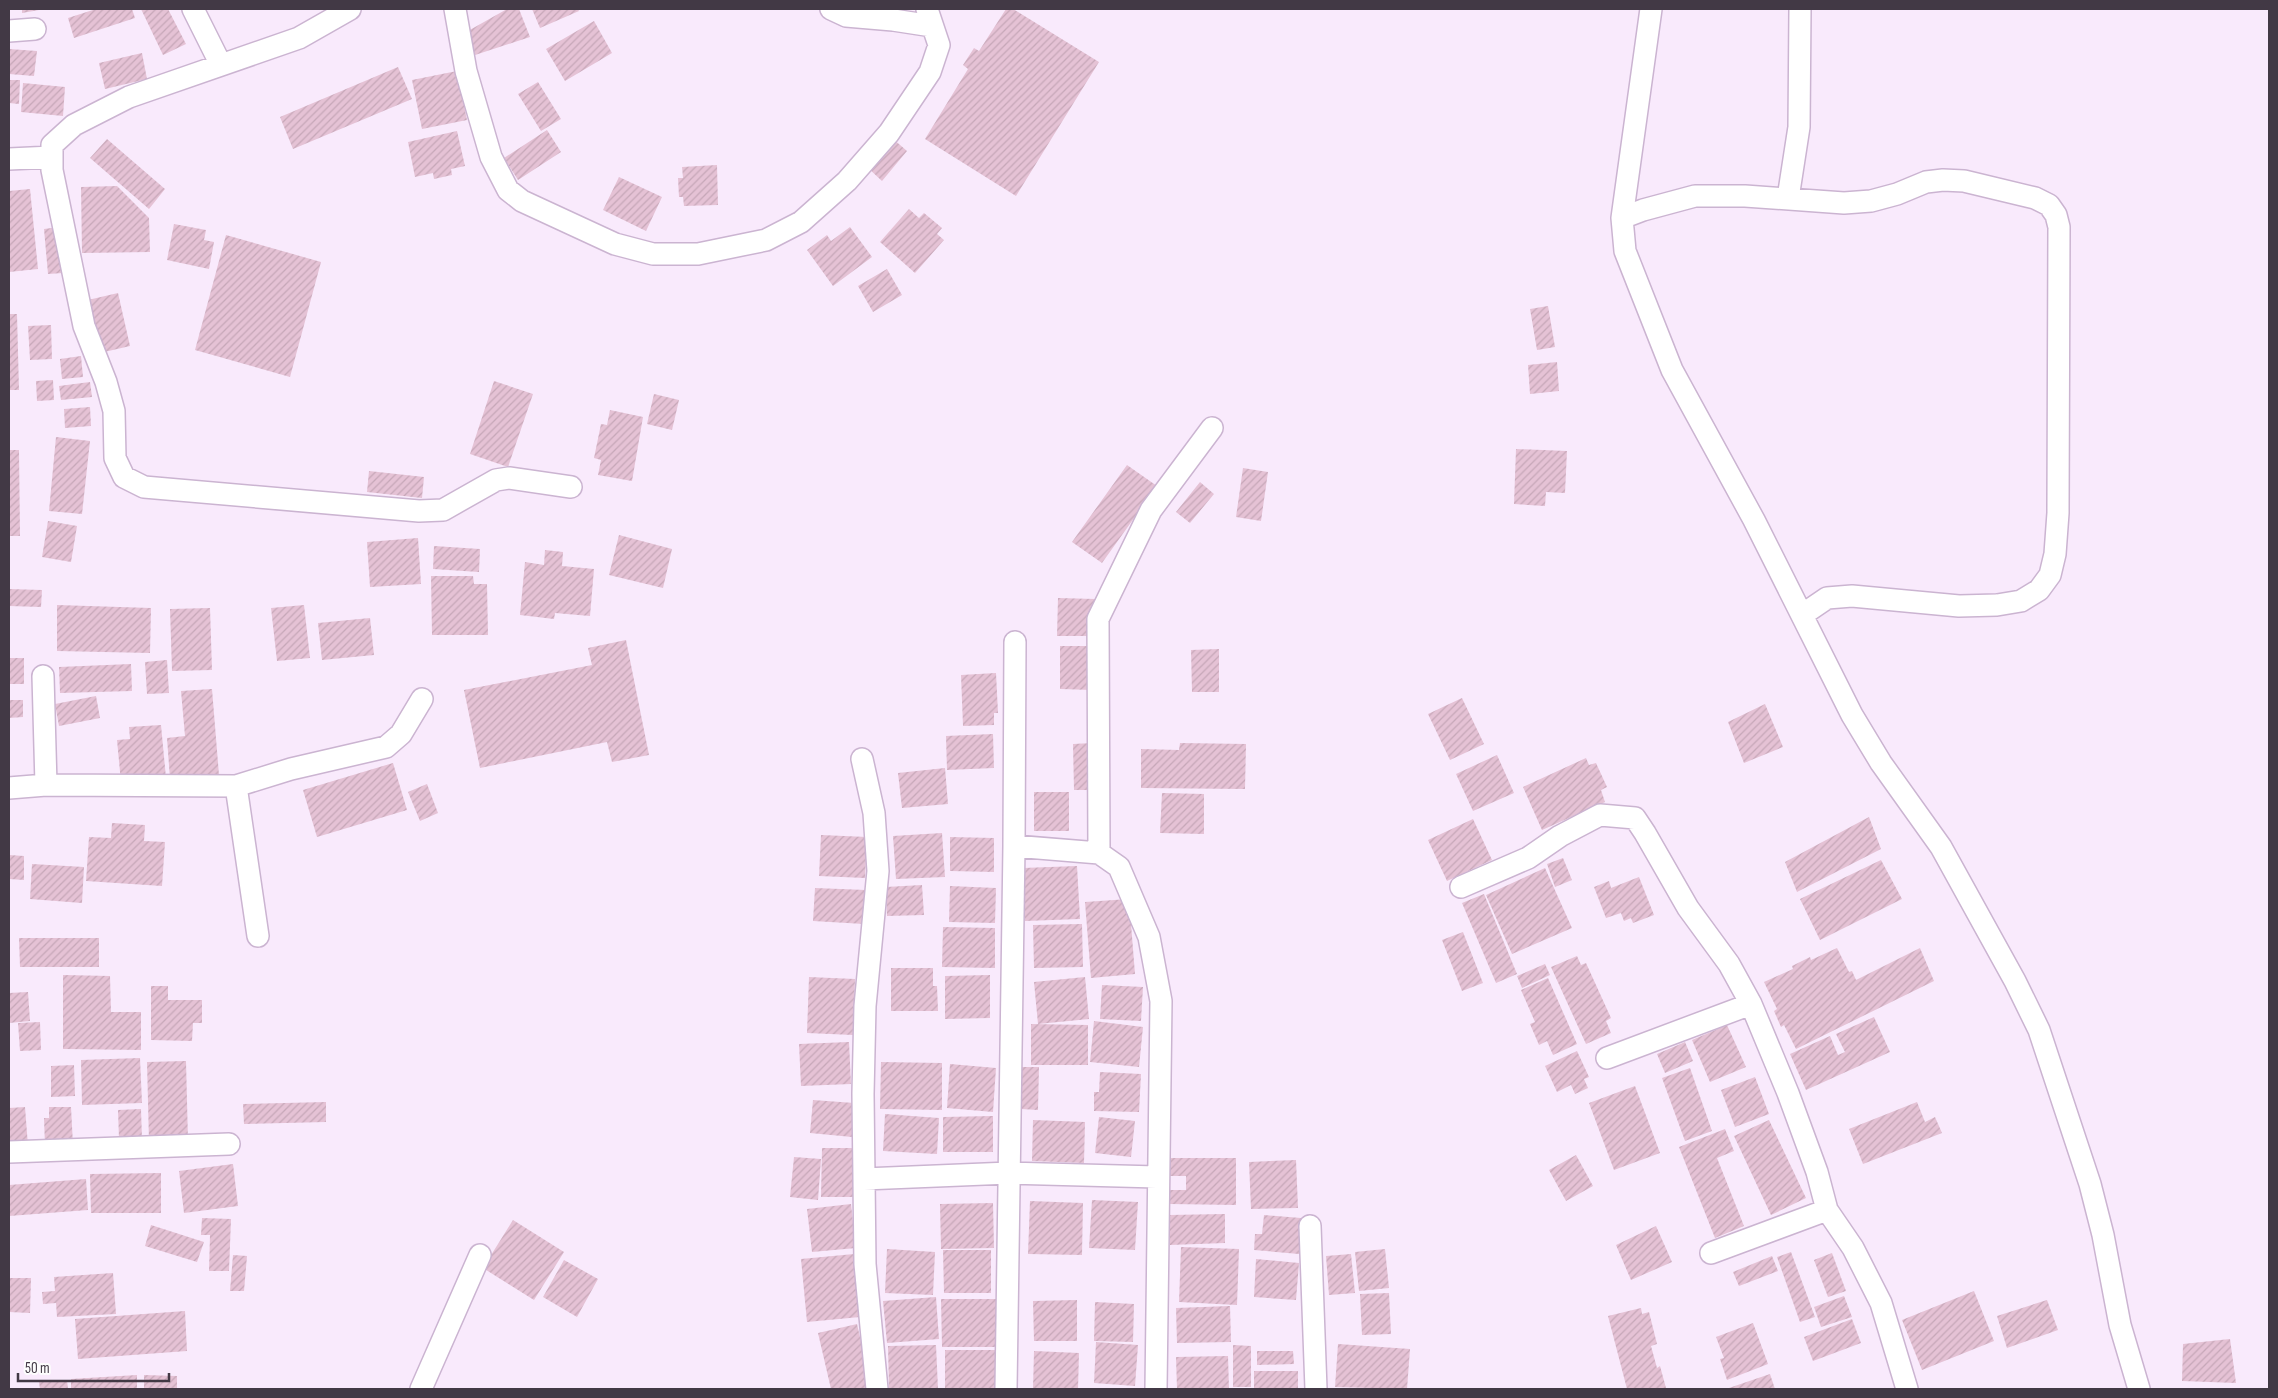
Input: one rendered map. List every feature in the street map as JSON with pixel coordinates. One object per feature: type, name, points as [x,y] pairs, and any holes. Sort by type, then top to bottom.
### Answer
[{"type":"street","points":[[193,9],[221,65]]},
{"type":"street","points":[[350,9],[300,38],[128,97],[74,125],[52,145],[52,170],[84,326],[106,382],[114,411],[116,458],[124,477],[144,487],[419,511],[442,510],[496,480],[509,478],[571,487]]},
{"type":"street","points":[[455,9],[466,71],[491,157],[508,190],[522,201],[615,244],[653,254],[698,254],[737,247],[766,240],[802,222],[847,181],[889,133],[930,72],[939,45],[930,18],[893,20],[846,16],[831,9]]},
{"type":"street","points":[[1651,9],[1622,218],[1625,251],[1672,370],[1754,520],[1852,715],[1881,763],[1941,847],[2015,980],[2039,1030],[2090,1184],[2103,1235],[2120,1325],[2140,1389]]},
{"type":"street","points":[[1788,198],[1799,127],[1800,9]]},
{"type":"street","points":[[9,31],[35,29]]},
{"type":"street","points":[[9,159],[52,157]]},
{"type":"street","points":[[1622,218],[1643,210],[1695,196],[1788,198],[1821,203],[1872,202],[1926,182],[1964,181],[2035,198],[2048,205],[2056,215],[2059,227],[2058,512],[2055,554],[2050,575],[2039,590],[2021,601],[1997,605],[1959,606],[1852,596],[1827,598],[1802,615]]},
{"type":"street","points":[[1099,853],[1098,619],[1151,510],[1212,428]]},
{"type":"street","points":[[1006,1389],[1015,642]]},
{"type":"street","points":[[43,676],[46,785]]},
{"type":"street","points":[[9,788],[46,785],[236,786],[291,769],[386,747],[401,734],[422,699]]},
{"type":"street","points":[[862,759],[874,813],[878,871],[865,1006],[863,1094],[865,1264],[877,1389]]},
{"type":"street","points":[[236,786],[258,936]]},
{"type":"street","points":[[1461,887],[1528,858],[1560,836],[1600,815],[1635,818],[1688,908],[1729,964],[1750,1004],[1788,1093],[1817,1172],[1826,1210],[1853,1248],[1881,1302],[1907,1389]]},
{"type":"street","points":[[1014,846],[1099,853],[1119,867],[1149,937],[1161,1001],[1157,1177],[1156,1389]]},
{"type":"street","points":[[1607,1058],[1750,1004]]},
{"type":"street","points":[[9,1152],[229,1144]]},
{"type":"street","points":[[864,1179],[1009,1173],[1157,1177]]},
{"type":"street","points":[[1711,1252],[1826,1210]]},
{"type":"street","points":[[1310,1226],[1316,1389]]},
{"type":"street","points":[[421,1389],[480,1254]]},
{"type":"building","points":[[22,9],[39,9],[39,10],[22,13]]},
{"type":"building","points":[[96,9],[132,9],[135,18],[74,38],[68,18]]},
{"type":"building","points":[[141,9],[168,9],[186,44],[163,55]]},
{"type":"building","points":[[507,9],[519,9],[530,37],[475,55],[468,31]]},
{"type":"building","points":[[532,9],[578,9],[579,11],[540,28]]},
{"type":"building","points":[[1006,9],[1013,9],[1099,62],[1016,196],[925,139],[968,69],[963,65],[974,48],[979,51]]},
{"type":"building","points":[[594,21],[612,53],[565,81],[546,49]]},
{"type":"building","points":[[9,49],[37,51],[34,76],[9,74]]},
{"type":"building","points":[[142,53],[147,79],[105,89],[99,63]]},
{"type":"building","points":[[398,67],[412,99],[293,149],[280,117]]},
{"type":"building","points":[[457,71],[467,120],[422,129],[412,80]]},
{"type":"building","points":[[9,80],[20,80],[19,104],[9,103]]},
{"type":"building","points":[[538,82],[561,119],[541,131],[518,94]]},
{"type":"building","points":[[23,83],[65,87],[63,116],[21,112]]},
{"type":"building","points":[[547,130],[561,152],[518,180],[504,158]]},
{"type":"building","points":[[457,131],[465,166],[451,169],[452,175],[434,179],[433,173],[415,177],[408,142]]},
{"type":"building","points":[[892,138],[907,151],[882,181],[867,167]]},
{"type":"building","points":[[107,139],[165,189],[149,209],[90,158]]},
{"type":"building","points":[[717,165],[718,205],[684,206],[683,197],[679,197],[678,178],[683,178],[682,167]]},
{"type":"building","points":[[619,177],[662,197],[646,231],[603,210]]},
{"type":"building","points":[[117,186],[149,218],[150,252],[82,253],[81,187]]},
{"type":"building","points":[[30,189],[38,269],[9,272],[9,191]]},
{"type":"building","points":[[909,209],[919,218],[924,213],[942,228],[937,234],[944,240],[915,273],[880,242]]},
{"type":"building","points":[[174,224],[206,230],[204,240],[214,242],[209,269],[167,260]]},
{"type":"building","points":[[59,227],[63,273],[48,274],[44,229]]},
{"type":"building","points":[[850,227],[872,257],[833,286],[807,250],[827,235],[831,241]]},
{"type":"building","points":[[226,235],[321,262],[290,377],[195,350]]},
{"type":"building","points":[[887,269],[902,295],[873,312],[858,286]]},
{"type":"building","points":[[118,293],[130,346],[100,353],[88,300]]},
{"type":"building","points":[[1548,306],[1555,347],[1537,350],[1530,309]]},
{"type":"building","points":[[9,314],[17,314],[19,390],[9,390]]},
{"type":"building","points":[[51,325],[52,359],[30,360],[28,326]]},
{"type":"building","points":[[81,356],[83,377],[62,379],[60,359]]},
{"type":"building","points":[[1557,362],[1559,391],[1530,394],[1528,365]]},
{"type":"building","points":[[53,380],[54,400],[37,401],[36,381]]},
{"type":"building","points":[[494,381],[533,394],[508,467],[470,454]]},
{"type":"building","points":[[90,382],[92,397],[61,400],[59,386]]},
{"type":"building","points":[[654,394],[679,400],[672,430],[647,424]]},
{"type":"building","points":[[90,407],[91,426],[65,428],[64,409]]},
{"type":"building","points":[[610,410],[643,417],[632,481],[598,475],[601,460],[594,458],[601,424],[607,425]]},
{"type":"building","points":[[56,437],[90,441],[82,514],[49,511]]},
{"type":"building","points":[[1516,449],[1567,451],[1565,493],[1546,492],[1545,506],[1514,504]]},
{"type":"building","points":[[9,450],[19,450],[20,536],[9,536]]},
{"type":"building","points":[[1127,465],[1157,486],[1102,563],[1072,542]]},
{"type":"building","points":[[1243,468],[1268,472],[1261,521],[1236,517]]},
{"type":"building","points":[[369,471],[424,477],[422,498],[367,492]]},
{"type":"building","points":[[1200,482],[1214,494],[1190,523],[1176,512]]},
{"type":"building","points":[[48,521],[77,526],[71,562],[42,557]]},
{"type":"building","points":[[619,535],[672,549],[663,588],[609,575]]},
{"type":"building","points":[[418,538],[421,584],[370,587],[367,542]]},
{"type":"building","points":[[434,546],[480,549],[479,572],[433,569]]},
{"type":"building","points":[[545,550],[563,552],[562,566],[594,569],[590,616],[555,613],[554,619],[520,615],[525,562],[544,565]]},
{"type":"building","points":[[431,576],[473,576],[474,584],[487,584],[488,635],[432,635]]},
{"type":"building","points":[[9,589],[42,590],[41,607],[9,606]]},
{"type":"building","points":[[1058,598],[1095,599],[1094,636],[1057,636]]},
{"type":"building","points":[[57,605],[151,608],[150,653],[57,651]]},
{"type":"building","points":[[304,605],[310,658],[277,661],[271,608]]},
{"type":"building","points":[[210,608],[212,670],[172,671],[170,609]]},
{"type":"building","points":[[370,618],[374,655],[322,660],[318,623]]},
{"type":"building","points":[[626,640],[649,755],[612,762],[607,742],[480,768],[464,690],[592,665],[588,648]]},
{"type":"building","points":[[1060,646],[1091,646],[1092,690],[1060,689]]},
{"type":"building","points":[[1219,649],[1219,692],[1192,692],[1191,650]]},
{"type":"building","points":[[9,658],[24,658],[24,684],[9,684]]},
{"type":"building","points":[[167,660],[169,693],[147,694],[145,662]]},
{"type":"building","points":[[131,664],[132,691],[60,693],[59,667]]},
{"type":"building","points":[[996,673],[998,713],[994,713],[994,725],[963,726],[961,675]]},
{"type":"building","points":[[212,689],[219,775],[170,779],[167,738],[185,736],[181,691]]},
{"type":"building","points":[[96,696],[100,718],[59,726],[55,704]]},
{"type":"building","points":[[1462,698],[1484,744],[1450,760],[1428,714]]},
{"type":"building","points":[[9,700],[23,700],[23,717],[9,718]]},
{"type":"building","points":[[1765,704],[1783,747],[1744,763],[1728,722]]},
{"type":"building","points":[[161,725],[166,778],[121,782],[117,740],[130,739],[129,727]]},
{"type":"building","points":[[993,734],[994,768],[947,770],[946,736]]},
{"type":"building","points":[[1092,743],[1094,790],[1074,790],[1073,744]]},
{"type":"building","points":[[1180,743],[1246,744],[1245,789],[1141,788],[1141,749],[1179,750]]},
{"type":"building","points":[[1497,755],[1514,793],[1473,811],[1456,774]]},
{"type":"building","points":[[1586,758],[1589,765],[1596,763],[1607,787],[1601,790],[1605,802],[1542,830],[1523,787]]},
{"type":"building","points":[[393,763],[407,810],[317,837],[303,790]]},
{"type":"building","points":[[945,768],[948,804],[902,808],[898,773]]},
{"type":"building","points":[[427,784],[438,813],[420,821],[408,792]]},
{"type":"building","points":[[1034,792],[1069,792],[1069,831],[1034,831]]},
{"type":"building","points":[[1162,793],[1204,794],[1204,834],[1160,833]]},
{"type":"building","points":[[1869,817],[1881,849],[1797,892],[1785,862]]},
{"type":"building","points":[[1473,819],[1492,860],[1447,881],[1428,840]]},
{"type":"building","points":[[112,823],[145,825],[144,841],[165,842],[162,886],[86,881],[89,837],[111,838]]},
{"type":"building","points":[[942,833],[945,877],[896,879],[893,836]]},
{"type":"building","points":[[821,835],[867,837],[865,878],[819,876]]},
{"type":"building","points":[[950,837],[994,838],[994,872],[950,871]]},
{"type":"building","points":[[9,855],[24,856],[24,880],[9,879]]},
{"type":"building","points":[[1563,858],[1572,880],[1555,887],[1547,864]]},
{"type":"building","points":[[1881,860],[1902,899],[1820,940],[1800,899]]},
{"type":"building","points":[[32,864],[84,867],[82,903],[30,899]]},
{"type":"building","points":[[1077,866],[1080,919],[1025,921],[1023,868]]},
{"type":"building","points":[[1545,868],[1572,928],[1512,954],[1486,895]]},
{"type":"building","points":[[1639,877],[1654,915],[1633,923],[1631,918],[1624,921],[1621,913],[1606,918],[1594,887],[1609,881],[1611,888]]},
{"type":"building","points":[[922,885],[924,915],[887,916],[886,887]]},
{"type":"building","points":[[950,886],[996,888],[995,923],[949,922]]},
{"type":"building","points":[[815,888],[866,890],[864,924],[813,921]]},
{"type":"building","points":[[1484,894],[1517,974],[1496,983],[1462,903]]},
{"type":"building","points":[[1129,899],[1135,974],[1091,978],[1085,902]]},
{"type":"building","points":[[1082,924],[1083,967],[1034,968],[1033,925]]},
{"type":"building","points":[[943,927],[995,928],[995,968],[942,967]]},
{"type":"building","points":[[1463,932],[1483,983],[1462,991],[1442,940]]},
{"type":"building","points":[[19,938],[99,938],[99,967],[20,967]]},
{"type":"building","points":[[1837,948],[1849,972],[1852,971],[1856,980],[1920,948],[1934,981],[1796,1049],[1784,1025],[1781,1027],[1774,1011],[1777,1009],[1764,982],[1793,969],[1792,966],[1810,957],[1811,960]]},
{"type":"building","points":[[1577,956],[1581,965],[1586,963],[1611,1018],[1606,1021],[1611,1033],[1586,1044],[1551,967]]},
{"type":"building","points":[[1545,964],[1550,975],[1522,988],[1517,976]]},
{"type":"building","points":[[891,968],[933,968],[933,986],[937,986],[938,1011],[891,1011]]},
{"type":"building","points":[[63,975],[110,976],[111,1012],[141,1012],[141,1050],[63,1049]]},
{"type":"building","points":[[990,975],[990,1018],[945,1019],[945,976]]},
{"type":"building","points":[[809,977],[855,979],[853,1035],[807,1033]]},
{"type":"building","points":[[1085,977],[1089,1019],[1038,1024],[1034,982]]},
{"type":"building","points":[[1548,978],[1577,1044],[1553,1055],[1547,1041],[1539,1045],[1530,1024],[1535,1022],[1521,990]]},
{"type":"building","points":[[1102,985],[1143,987],[1141,1021],[1100,1019]]},
{"type":"building","points":[[151,986],[168,986],[168,1000],[202,1000],[202,1023],[193,1023],[192,1041],[151,1040]]},
{"type":"building","points":[[28,992],[30,1021],[9,1023],[9,993]]},
{"type":"building","points":[[1874,1017],[1890,1052],[1806,1090],[1790,1054],[1830,1036],[1838,1055],[1845,1052],[1836,1034]]},
{"type":"building","points":[[1094,1021],[1143,1027],[1139,1067],[1090,1062]]},
{"type":"building","points":[[40,1022],[41,1050],[20,1051],[18,1023]]},
{"type":"building","points":[[1031,1024],[1088,1025],[1088,1065],[1031,1065]]},
{"type":"building","points":[[1727,1025],[1746,1067],[1710,1082],[1692,1040]]},
{"type":"building","points":[[849,1042],[851,1084],[801,1086],[799,1044]]},
{"type":"building","points":[[1685,1042],[1693,1061],[1665,1073],[1657,1054]]},
{"type":"building","points":[[1577,1051],[1589,1077],[1584,1079],[1588,1088],[1575,1094],[1571,1085],[1557,1092],[1545,1066]]},
{"type":"building","points":[[140,1058],[142,1103],[82,1105],[81,1060]]},
{"type":"building","points":[[186,1061],[188,1141],[149,1142],[147,1062]]},
{"type":"building","points":[[881,1062],[942,1063],[942,1110],[880,1109]]},
{"type":"building","points":[[950,1064],[996,1068],[993,1112],[947,1108]]},
{"type":"building","points":[[74,1065],[75,1096],[51,1097],[51,1066]]},
{"type":"building","points":[[1022,1067],[1039,1067],[1038,1110],[1021,1109]]},
{"type":"building","points":[[1690,1068],[1712,1131],[1685,1141],[1662,1078]]},
{"type":"building","points":[[1100,1072],[1141,1074],[1139,1112],[1094,1111],[1094,1092],[1099,1092]]},
{"type":"building","points":[[1755,1077],[1769,1114],[1735,1127],[1721,1090]]},
{"type":"building","points":[[1635,1086],[1660,1153],[1614,1170],[1589,1103]]},
{"type":"building","points":[[813,1100],[854,1103],[852,1137],[810,1133]]},
{"type":"building","points":[[326,1102],[326,1122],[244,1124],[243,1104]]},
{"type":"building","points":[[1917,1102],[1925,1122],[1935,1117],[1942,1133],[1863,1164],[1849,1129]]},
{"type":"building","points":[[25,1107],[28,1146],[9,1148],[9,1108]]},
{"type":"building","points":[[49,1107],[71,1107],[73,1145],[45,1146],[44,1118],[49,1118]]},
{"type":"building","points":[[141,1109],[142,1139],[119,1139],[118,1110]]},
{"type":"building","points":[[885,1114],[939,1118],[937,1154],[883,1151]]},
{"type":"building","points":[[993,1116],[993,1152],[943,1152],[943,1117]]},
{"type":"building","points":[[1099,1117],[1135,1121],[1131,1157],[1095,1153]]},
{"type":"building","points":[[1033,1120],[1085,1122],[1084,1163],[1032,1161]]},
{"type":"building","points":[[1769,1120],[1806,1198],[1771,1215],[1734,1136]]},
{"type":"building","points":[[1725,1129],[1734,1151],[1717,1158],[1744,1226],[1715,1238],[1679,1147]]},
{"type":"building","points":[[822,1148],[857,1148],[857,1197],[821,1197]]},
{"type":"building","points":[[1576,1155],[1593,1186],[1566,1201],[1549,1170]]},
{"type":"building","points":[[794,1157],[821,1159],[818,1200],[790,1197]]},
{"type":"building","points":[[1170,1158],[1236,1158],[1236,1205],[1170,1204],[1170,1190],[1186,1190],[1186,1176],[1170,1176]]},
{"type":"building","points":[[1296,1160],[1298,1208],[1251,1209],[1249,1162]]},
{"type":"building","points":[[233,1164],[238,1206],[184,1213],[179,1171]]},
{"type":"building","points":[[161,1173],[161,1213],[91,1213],[90,1174]]},
{"type":"building","points":[[86,1179],[88,1210],[9,1216],[9,1185]]},
{"type":"building","points":[[1092,1200],[1138,1202],[1135,1250],[1089,1248]]},
{"type":"building","points":[[1030,1201],[1083,1203],[1082,1255],[1028,1254]]},
{"type":"building","points":[[993,1203],[994,1248],[941,1249],[940,1204]]},
{"type":"building","points":[[851,1204],[856,1248],[812,1252],[807,1209]]},
{"type":"building","points":[[1225,1214],[1225,1243],[1170,1245],[1169,1215]]},
{"type":"building","points":[[1264,1215],[1301,1218],[1299,1254],[1254,1250],[1255,1234],[1262,1234]]},
{"type":"building","points":[[202,1218],[231,1219],[229,1271],[209,1271],[210,1235],[201,1235]]},
{"type":"building","points":[[513,1220],[564,1252],[534,1300],[483,1268]]},
{"type":"building","points":[[151,1225],[204,1242],[197,1262],[145,1246]]},
{"type":"building","points":[[1656,1226],[1672,1262],[1631,1280],[1616,1245]]},
{"type":"building","points":[[1181,1247],[1239,1249],[1237,1305],[1179,1302]]},
{"type":"building","points":[[887,1249],[935,1252],[933,1295],[885,1293]]},
{"type":"building","points":[[1385,1249],[1389,1288],[1359,1291],[1355,1252]]},
{"type":"building","points":[[943,1250],[991,1250],[991,1293],[944,1293]]},
{"type":"building","points":[[1791,1252],[1815,1317],[1800,1322],[1777,1257]]},
{"type":"building","points":[[1832,1253],[1846,1291],[1828,1297],[1814,1260]]},
{"type":"building","points":[[854,1254],[860,1317],[807,1322],[801,1259]]},
{"type":"building","points":[[1351,1254],[1355,1293],[1329,1295],[1326,1256]]},
{"type":"building","points":[[233,1255],[247,1256],[244,1291],[230,1291]]},
{"type":"building","points":[[1772,1256],[1778,1271],[1739,1286],[1733,1272]]},
{"type":"building","points":[[1256,1259],[1299,1263],[1296,1300],[1254,1297]]},
{"type":"building","points":[[564,1260],[598,1279],[577,1317],[543,1297]]},
{"type":"building","points":[[113,1273],[116,1314],[57,1317],[56,1303],[43,1304],[42,1292],[55,1291],[54,1277]]},
{"type":"building","points":[[9,1278],[31,1278],[30,1313],[9,1312]]},
{"type":"building","points":[[1974,1291],[1994,1341],[1922,1370],[1902,1320]]},
{"type":"building","points":[[1389,1293],[1391,1334],[1362,1335],[1360,1294]]},
{"type":"building","points":[[1844,1296],[1852,1317],[1821,1327],[1814,1307]]},
{"type":"building","points":[[936,1297],[939,1339],[887,1343],[883,1301]]},
{"type":"building","points":[[941,1299],[997,1299],[997,1347],[942,1347]]},
{"type":"building","points":[[1077,1300],[1077,1341],[1034,1341],[1033,1301]]},
{"type":"building","points":[[2047,1300],[2058,1330],[2007,1348],[1997,1316]]},
{"type":"building","points":[[1095,1302],[1134,1304],[1133,1342],[1094,1341]]},
{"type":"building","points":[[1230,1306],[1231,1342],[1177,1343],[1176,1308]]},
{"type":"building","points":[[1641,1308],[1642,1314],[1649,1312],[1657,1344],[1651,1346],[1657,1368],[1660,1366],[1666,1388],[1627,1389],[1608,1316]]},
{"type":"building","points":[[185,1311],[187,1351],[78,1359],[75,1319]]},
{"type":"building","points":[[1852,1319],[1861,1343],[1813,1361],[1804,1337]]},
{"type":"building","points":[[1753,1323],[1768,1364],[1727,1380],[1720,1359],[1724,1358],[1716,1337]]},
{"type":"building","points":[[857,1324],[872,1389],[831,1389],[818,1333]]},
{"type":"building","points":[[2230,1339],[2236,1383],[2182,1381],[2183,1344]]},
{"type":"building","points":[[1096,1342],[1138,1345],[1135,1386],[1094,1383]]},
{"type":"building","points":[[1338,1344],[1410,1349],[1407,1389],[1335,1387]]},
{"type":"building","points":[[936,1345],[938,1389],[889,1389],[888,1346]]},
{"type":"building","points":[[1233,1345],[1251,1346],[1251,1387],[1233,1387]]},
{"type":"building","points":[[945,1350],[998,1350],[998,1388],[945,1388]]},
{"type":"building","points":[[1034,1351],[1079,1353],[1078,1389],[1033,1389]]},
{"type":"building","points":[[1257,1351],[1293,1351],[1294,1364],[1257,1365]]},
{"type":"building","points":[[1228,1356],[1229,1389],[1177,1389],[1176,1357]]},
{"type":"building","points":[[1254,1371],[1298,1371],[1298,1388],[1254,1388]]},
{"type":"building","points":[[1770,1374],[1775,1389],[1726,1389]]},
{"type":"building","points":[[137,1375],[137,1389],[71,1389],[71,1379]]},
{"type":"building","points":[[144,1375],[177,1376],[177,1389],[144,1389]]},
{"type":"building","points":[[67,1380],[68,1389],[40,1389],[39,1382]]}]
